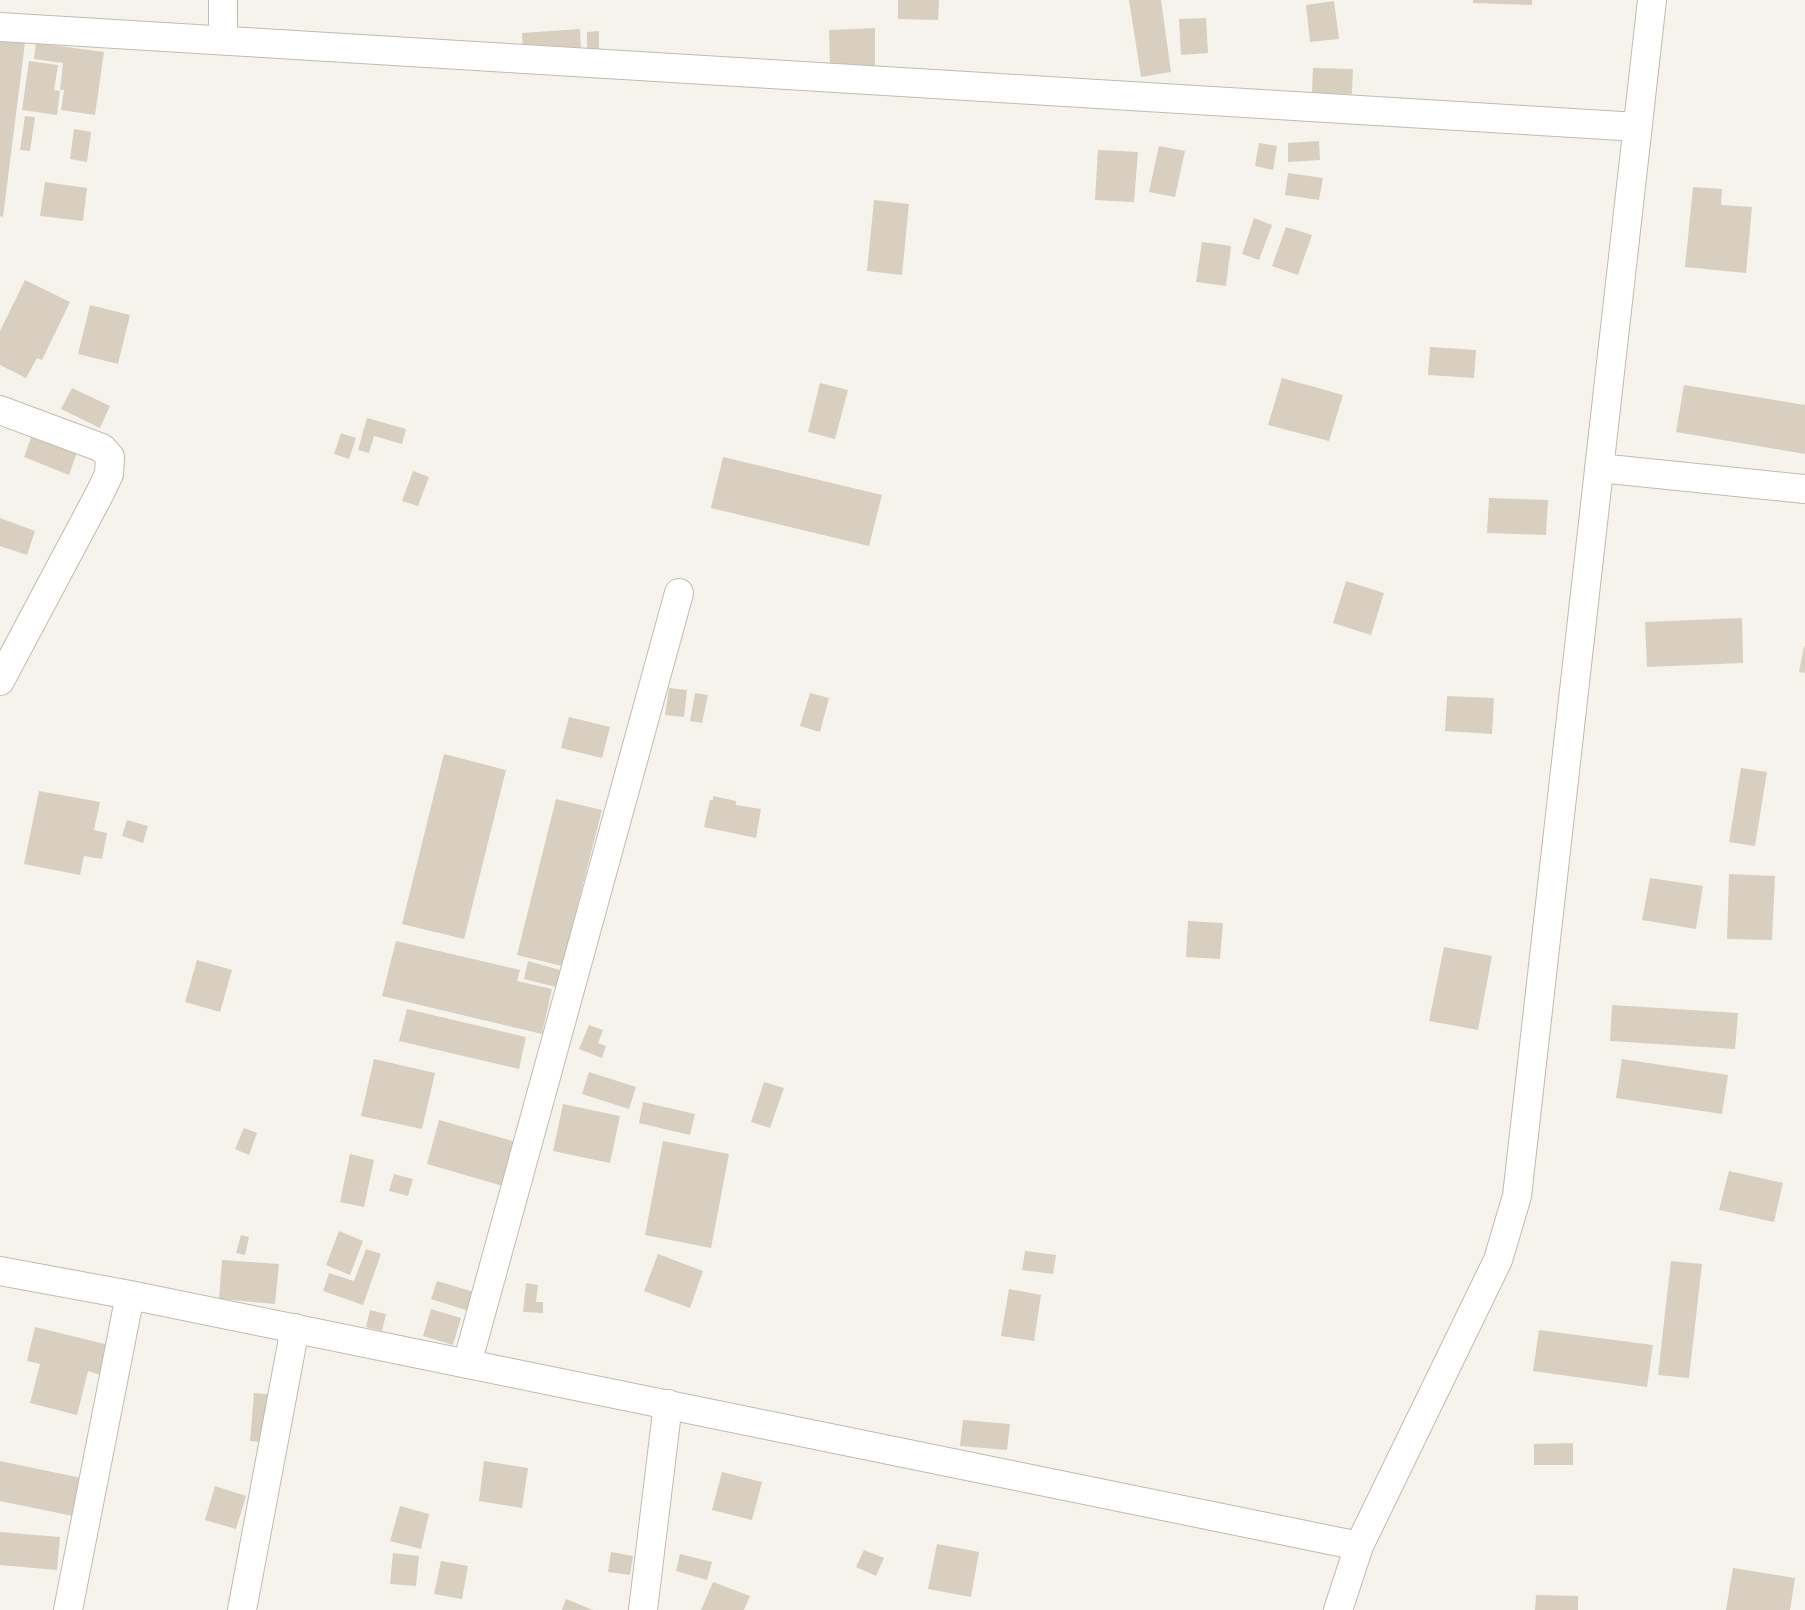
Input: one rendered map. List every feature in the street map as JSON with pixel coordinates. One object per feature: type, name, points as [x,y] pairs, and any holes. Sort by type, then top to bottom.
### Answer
[{"type":"street","points":[[223,0],[223,40]]},
{"type":"street","points":[[1338,1610],[1359,1546],[1498,1260],[1517,1196],[1652,0]]},
{"type":"street","points":[[0,27],[1638,126]]},
{"type":"street","points":[[0,410],[102,448],[110,457],[108,474],[100,493],[0,681]]},
{"type":"street","points":[[1599,468],[1805,489]]},
{"type":"street","points":[[466,1364],[678,593]]},
{"type":"street","points":[[0,1271],[130,1294],[1359,1546]]},
{"type":"street","points":[[68,1610],[130,1294]]},
{"type":"street","points":[[242,1610],[295,1328]]},
{"type":"street","points":[[643,1610],[668,1404]]},
{"type":"building","points":[[898,0],[939,0],[938,20],[898,19]]},
{"type":"building","points":[[1129,0],[1161,0],[1171,72],[1141,77]]},
{"type":"building","points":[[1473,0],[1532,0],[1532,5],[1473,3]]},
{"type":"building","points":[[1334,1],[1339,39],[1310,42],[1306,5]]},
{"type":"building","points":[[1206,18],[1208,53],[1181,55],[1179,19]]},
{"type":"building","points":[[875,28],[875,66],[830,68],[829,30]]},
{"type":"building","points":[[580,29],[581,49],[523,53],[522,33]]},
{"type":"building","points":[[599,31],[599,52],[587,52],[587,32]]},
{"type":"building","points":[[0,39],[25,43],[3,217],[0,216]]},
{"type":"building","points":[[36,43],[104,52],[95,115],[61,110],[64,90],[60,90],[63,63],[34,59]]},
{"type":"building","points":[[29,61],[58,65],[54,90],[60,91],[57,115],[22,110]]},
{"type":"building","points":[[1313,68],[1353,69],[1352,94],[1312,93]]},
{"type":"building","points":[[25,116],[35,117],[30,151],[20,150]]},
{"type":"building","points":[[74,129],[91,132],[87,162],[70,159]]},
{"type":"building","points":[[1319,141],[1320,160],[1288,162],[1288,143]]},
{"type":"building","points":[[1259,143],[1277,146],[1273,170],[1255,166]]},
{"type":"building","points":[[1159,146],[1185,151],[1175,197],[1149,192]]},
{"type":"building","points":[[1098,150],[1138,152],[1134,202],[1095,200]]},
{"type":"building","points":[[1288,173],[1323,178],[1319,200],[1285,195]]},
{"type":"building","points":[[45,182],[87,188],[83,221],[40,216]]},
{"type":"building","points":[[1693,187],[1722,189],[1721,205],[1752,207],[1746,273],[1685,267]]},
{"type":"building","points":[[874,200],[909,204],[902,275],[867,271]]},
{"type":"building","points":[[1254,218],[1272,225],[1259,260],[1242,254]]},
{"type":"building","points":[[1286,227],[1312,235],[1298,275],[1272,266]]},
{"type":"building","points":[[1202,242],[1231,246],[1226,286],[1196,282]]},
{"type":"building","points":[[25,280],[70,302],[42,360],[37,358],[26,378],[0,365],[0,331]]},
{"type":"building","points":[[90,305],[130,315],[118,364],[78,354]]},
{"type":"building","points":[[1430,347],[1476,350],[1474,378],[1428,375]]},
{"type":"building","points":[[1282,378],[1343,395],[1329,441],[1268,425]]},
{"type":"building","points":[[820,383],[848,390],[835,439],[808,432]]},
{"type":"building","points":[[1684,385],[1805,405],[1805,454],[1676,432]]},
{"type":"building","points":[[72,388],[110,406],[100,428],[61,409]]},
{"type":"building","points":[[367,418],[406,429],[402,444],[374,436],[369,453],[358,450]]},
{"type":"building","points":[[341,433],[356,438],[349,459],[334,454]]},
{"type":"building","points":[[32,435],[77,452],[69,475],[24,457]]},
{"type":"building","points":[[723,457],[882,495],[869,546],[711,508]]},
{"type":"building","points":[[413,471],[429,477],[418,506],[402,501]]},
{"type":"building","points":[[1489,498],[1548,500],[1546,535],[1487,533]]},
{"type":"building","points":[[0,518],[35,531],[27,555],[0,546]]},
{"type":"building","points":[[1346,581],[1384,593],[1371,635],[1333,623]]},
{"type":"building","points":[[1742,618],[1743,663],[1647,667],[1645,622]]},
{"type":"building","points":[[1805,646],[1805,673],[1799,672]]},
{"type":"building","points":[[669,688],[687,690],[684,717],[665,715]]},
{"type":"building","points":[[695,693],[708,695],[702,723],[690,721]]},
{"type":"building","points":[[810,693],[829,698],[820,732],[800,726]]},
{"type":"building","points":[[1447,696],[1494,698],[1492,734],[1445,731]]},
{"type":"building","points":[[569,717],[610,727],[602,758],[561,748]]},
{"type":"building","points":[[444,754],[506,770],[464,939],[402,924]]},
{"type":"building","points":[[1741,768],[1767,772],[1755,846],[1729,842]]},
{"type":"building","points":[[39,791],[100,802],[94,830],[107,833],[102,859],[84,856],[80,875],[24,864]]},
{"type":"building","points":[[713,796],[736,801],[736,805],[761,809],[756,838],[704,827],[710,800],[713,800]]},
{"type":"building","points":[[556,799],[602,810],[562,966],[517,955]]},
{"type":"building","points":[[127,820],[148,826],[143,843],[122,836]]},
{"type":"building","points":[[1729,874],[1775,876],[1772,940],[1727,939]]},
{"type":"building","points":[[1650,878],[1703,886],[1696,929],[1642,920]]},
{"type":"building","points":[[1188,921],[1223,923],[1220,959],[1186,957]]},
{"type":"building","points":[[396,941],[520,970],[517,981],[552,989],[542,1034],[382,996]]},
{"type":"building","points":[[1444,947],[1492,956],[1478,1030],[1429,1021]]},
{"type":"building","points":[[197,960],[232,970],[220,1012],[185,1002]]},
{"type":"building","points":[[528,961],[560,970],[556,987],[524,979]]},
{"type":"building","points":[[1612,1005],[1738,1013],[1735,1049],[1610,1041]]},
{"type":"building","points":[[407,1009],[526,1037],[519,1069],[399,1041]]},
{"type":"building","points":[[589,1025],[603,1030],[598,1043],[606,1046],[602,1058],[579,1049]]},
{"type":"building","points":[[374,1059],[435,1073],[422,1129],[361,1116]]},
{"type":"building","points":[[1622,1059],[1728,1075],[1722,1114],[1616,1098]]},
{"type":"building","points":[[589,1072],[636,1087],[629,1109],[582,1094]]},
{"type":"building","points":[[764,1082],[784,1088],[770,1128],[751,1122]]},
{"type":"building","points":[[643,1102],[695,1114],[690,1135],[639,1123]]},
{"type":"building","points":[[563,1104],[620,1116],[610,1163],[553,1151]]},
{"type":"building","points":[[439,1120],[516,1142],[503,1186],[427,1164]]},
{"type":"building","points":[[244,1128],[257,1133],[249,1155],[235,1149]]},
{"type":"building","points":[[663,1141],[729,1154],[711,1248],[645,1235]]},
{"type":"building","points":[[350,1154],[374,1160],[364,1207],[340,1202]]},
{"type":"building","points":[[1729,1171],[1783,1183],[1774,1222],[1719,1210]]},
{"type":"building","points":[[394,1174],[413,1179],[408,1196],[389,1191]]},
{"type":"building","points":[[339,1231],[363,1241],[350,1275],[326,1265]]},
{"type":"building","points":[[241,1235],[249,1237],[245,1255],[236,1253]]},
{"type":"building","points":[[366,1249],[381,1254],[363,1305],[323,1291],[329,1273],[354,1281]]},
{"type":"building","points":[[1025,1251],[1056,1255],[1053,1274],[1022,1270]]},
{"type":"building","points":[[658,1254],[703,1271],[690,1308],[644,1291]]},
{"type":"building","points":[[222,1260],[279,1264],[275,1304],[219,1299]]},
{"type":"building","points":[[1671,1261],[1702,1264],[1689,1378],[1658,1375]]},
{"type":"building","points":[[437,1281],[474,1292],[469,1311],[431,1299]]},
{"type":"building","points":[[526,1283],[538,1285],[536,1302],[543,1302],[543,1313],[523,1312]]},
{"type":"building","points":[[1009,1289],[1041,1295],[1034,1341],[1001,1336]]},
{"type":"building","points":[[431,1309],[461,1318],[453,1345],[423,1336]]},
{"type":"building","points":[[370,1310],[386,1314],[382,1331],[366,1327]]},
{"type":"building","points":[[35,1327],[109,1345],[101,1375],[88,1371],[77,1415],[30,1403],[40,1364],[27,1361]]},
{"type":"building","points":[[1539,1330],[1653,1345],[1647,1387],[1533,1371]]},
{"type":"building","points":[[254,1393],[276,1395],[272,1443],[250,1441]]},
{"type":"building","points":[[963,1420],[1010,1424],[1007,1450],[960,1446]]},
{"type":"building","points":[[1573,1443],[1573,1465],[1534,1465],[1534,1444]]},
{"type":"building","points":[[0,1461],[81,1478],[73,1516],[0,1501]]},
{"type":"building","points":[[484,1461],[528,1468],[522,1508],[479,1501]]},
{"type":"building","points":[[722,1472],[762,1482],[752,1520],[712,1510]]},
{"type":"building","points":[[215,1486],[246,1496],[236,1529],[205,1520]]},
{"type":"building","points":[[400,1506],[429,1514],[421,1549],[390,1541]]},
{"type":"building","points":[[0,1532],[60,1537],[57,1570],[0,1565]]},
{"type":"building","points":[[937,1544],[979,1552],[971,1597],[928,1589]]},
{"type":"building","points":[[864,1550],[884,1558],[876,1576],[856,1567]]},
{"type":"building","points":[[611,1552],[633,1556],[630,1575],[608,1572]]},
{"type":"building","points":[[393,1553],[419,1556],[416,1586],[390,1584]]},
{"type":"building","points":[[680,1554],[712,1562],[707,1580],[676,1571]]},
{"type":"building","points":[[441,1561],[468,1566],[462,1599],[434,1594]]},
{"type":"building","points":[[1733,1568],[1795,1578],[1790,1610],[1726,1610]]},
{"type":"building","points":[[713,1582],[750,1596],[744,1610],[701,1610]]},
{"type":"building","points":[[1536,1595],[1578,1596],[1578,1610],[1535,1610]]},
{"type":"building","points":[[566,1599],[593,1610],[562,1610]]}]
